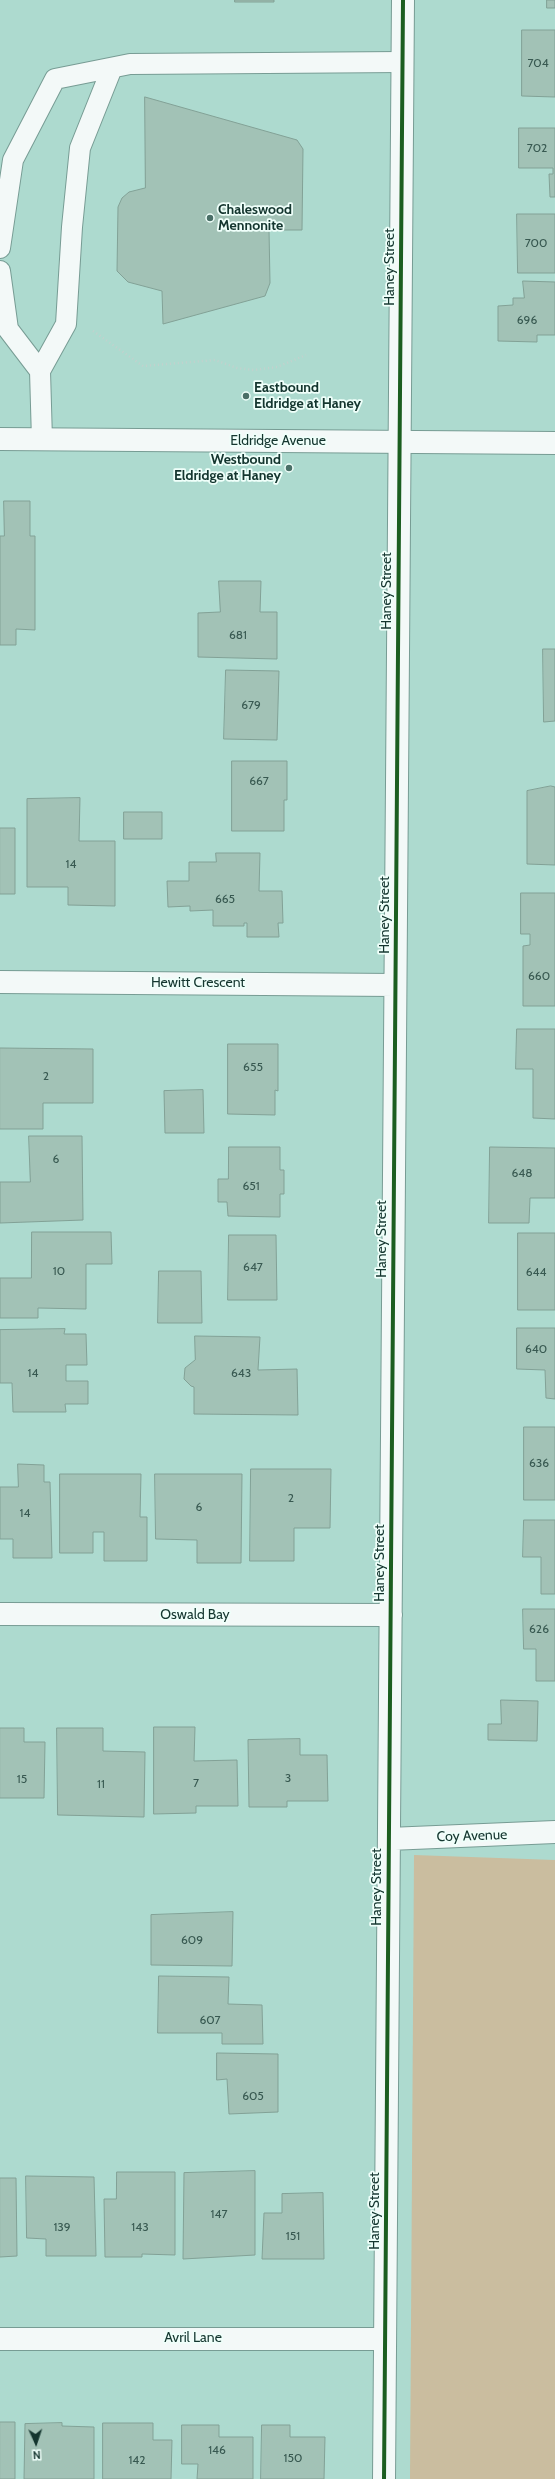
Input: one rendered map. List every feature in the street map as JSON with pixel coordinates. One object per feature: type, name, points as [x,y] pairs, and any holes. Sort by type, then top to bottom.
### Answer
[{"type":"street","name":"Haney Street","points":[[384,2479],[400,442],[402,0]]},
{"type":"street","name":"Eldridge Avenue","points":[[0,439],[555,443]]},
{"type":"street","name":"Hewitt Crescent","points":[[0,982],[395,985]]},
{"type":"street","name":"Oswald Bay","points":[[0,1614],[390,1615]]},
{"type":"street","name":"Coy Avenue","points":[[389,1839],[555,1832]]},
{"type":"street","name":"Avril Lane","points":[[0,2339],[385,2339]]},
{"type":"lane","points":[[0,248],[13,160],[55,79],[130,64],[402,62]]},
{"type":"lane","points":[[42,440],[40,371],[66,324],[72,227],[80,148],[112,68]]},
{"type":"lane","points":[[0,271],[8,329],[40,371]]},
{"type":"path","points":[[67,312],[143,366],[215,360],[237,368],[254,370],[277,367],[306,355]]},
{"type":"shaded area","points":[[414,1855],[555,1860],[555,2479],[410,2479]]},
{"type":"building","points":[[235,0],[274,0],[274,2],[235,2]]},
{"type":"building","points":[[547,0],[555,0],[555,8],[547,8]]},
{"type":"building","points":[[522,30],[555,30],[555,97],[522,96]]},
{"type":"building","name":"Chaleswood Mennonite","points":[[145,97],[297,140],[303,149],[302,230],[269,230],[270,283],[265,296],[163,324],[162,291],[128,282],[117,271],[118,207],[122,198],[129,192],[145,188]]},
{"type":"building","points":[[519,128],[555,128],[555,197],[550,197],[549,174],[553,174],[553,168],[519,168]]},
{"type":"building","points":[[517,214],[555,214],[555,273],[518,273]]},
{"type":"building","points":[[523,281],[555,282],[555,335],[537,335],[537,342],[498,341],[498,306],[513,305],[513,298],[524,298]]},
{"type":"building","points":[[4,501],[30,501],[30,536],[35,536],[35,630],[16,629],[16,645],[0,645],[0,536],[4,536]]},
{"type":"building","points":[[219,581],[261,581],[260,612],[277,612],[277,659],[198,657],[198,613],[220,612]]},
{"type":"building","points":[[543,649],[555,649],[555,721],[544,722]]},
{"type":"building","points":[[226,670],[279,671],[277,740],[224,739]]},
{"type":"building","points":[[232,761],[287,761],[287,800],[284,800],[284,831],[232,831]]},
{"type":"building","points":[[551,786],[555,787],[555,865],[527,864],[527,791]]},
{"type":"building","points":[[80,798],[79,841],[115,841],[115,906],[68,905],[68,887],[27,887],[27,799]]},
{"type":"building","points":[[124,812],[162,812],[162,839],[124,839]]},
{"type":"building","points":[[0,828],[15,828],[15,894],[0,894]]},
{"type":"building","points":[[216,853],[260,853],[259,891],[282,891],[283,923],[278,923],[279,937],[247,937],[247,923],[244,923],[244,926],[213,926],[213,910],[190,911],[190,906],[168,907],[167,881],[189,881],[189,862],[216,862]]},
{"type":"building","points":[[521,893],[555,893],[555,1006],[523,1006],[523,946],[530,945],[530,934],[521,934]]},
{"type":"building","points":[[517,1029],[555,1029],[555,1119],[533,1118],[533,1069],[516,1069]]},
{"type":"building","points":[[228,1044],[278,1044],[278,1091],[275,1090],[275,1115],[228,1114]]},
{"type":"building","points":[[0,1048],[93,1049],[93,1103],[43,1103],[43,1129],[0,1129]]},
{"type":"building","points":[[203,1090],[204,1133],[165,1133],[164,1091]]},
{"type":"building","points":[[29,1136],[82,1136],[83,1220],[0,1223],[0,1182],[30,1182]]},
{"type":"building","points":[[229,1147],[280,1147],[280,1170],[284,1170],[284,1194],[280,1194],[280,1217],[228,1216],[227,1202],[218,1202],[218,1179],[228,1179]]},
{"type":"building","points":[[490,1147],[555,1148],[555,1198],[530,1198],[529,1223],[489,1223]]},
{"type":"building","points":[[32,1232],[111,1232],[112,1264],[86,1264],[86,1309],[38,1308],[38,1318],[0,1318],[0,1278],[31,1278]]},
{"type":"building","points":[[518,1233],[555,1233],[555,1310],[518,1310]]},
{"type":"building","points":[[229,1235],[276,1235],[277,1300],[228,1300]]},
{"type":"building","points":[[159,1271],[201,1271],[202,1323],[158,1323]]},
{"type":"building","points":[[517,1328],[555,1328],[555,1399],[546,1398],[545,1370],[517,1369]]},
{"type":"building","points":[[65,1329],[64,1334],[86,1334],[87,1365],[66,1365],[66,1381],[88,1381],[88,1404],[65,1404],[66,1412],[13,1412],[12,1383],[0,1383],[0,1330]]},
{"type":"building","points":[[195,1336],[260,1337],[258,1370],[297,1369],[298,1415],[194,1414],[194,1387],[184,1379],[185,1368],[195,1360]]},
{"type":"building","points":[[524,1427],[555,1427],[555,1500],[524,1500]]},
{"type":"building","points":[[18,1464],[44,1465],[44,1482],[50,1482],[52,1558],[13,1558],[13,1539],[0,1539],[0,1487],[18,1487]]},
{"type":"building","points":[[251,1469],[331,1469],[330,1528],[294,1528],[294,1561],[250,1561]]},
{"type":"building","points":[[60,1474],[141,1474],[140,1517],[147,1517],[147,1561],[104,1561],[104,1532],[93,1532],[93,1553],[60,1553]]},
{"type":"building","points":[[155,1474],[242,1474],[241,1563],[197,1563],[197,1540],[156,1539]]},
{"type":"building","points":[[524,1520],[555,1520],[555,1594],[541,1594],[541,1557],[523,1557]]},
{"type":"building","points":[[523,1609],[555,1609],[555,1681],[536,1681],[536,1649],[524,1649]]},
{"type":"building","points":[[501,1700],[538,1701],[537,1741],[488,1740],[488,1724],[501,1724]]},
{"type":"building","points":[[154,1727],[195,1727],[194,1761],[237,1760],[238,1806],[196,1806],[196,1813],[154,1814]]},
{"type":"building","points":[[0,1728],[24,1728],[24,1742],[45,1742],[44,1798],[0,1798]]},
{"type":"building","points":[[57,1728],[103,1728],[103,1751],[145,1752],[144,1817],[58,1815]]},
{"type":"building","points":[[300,1739],[300,1755],[327,1755],[328,1801],[287,1801],[287,1807],[249,1807],[248,1740]]},
{"type":"building","points":[[233,1912],[232,1966],[151,1965],[151,1915]]},
{"type":"building","points":[[159,1976],[229,1977],[228,2004],[262,2005],[263,2044],[222,2044],[222,2033],[158,2033]]},
{"type":"building","points":[[217,2053],[278,2054],[278,2112],[229,2114],[227,2079],[217,2080]]},
{"type":"building","points":[[255,2171],[255,2255],[183,2259],[184,2173]]},
{"type":"building","points":[[117,2172],[175,2172],[175,2255],[142,2254],[142,2257],[105,2257],[104,2199],[116,2199]]},
{"type":"building","points":[[26,2176],[94,2177],[96,2256],[46,2256],[46,2239],[27,2238]]},
{"type":"building","points":[[0,2178],[16,2178],[17,2256],[0,2257]]},
{"type":"building","points":[[323,2193],[324,2259],[262,2259],[264,2213],[282,2213],[282,2194]]},
{"type":"building","points":[[0,2422],[15,2422],[15,2479],[0,2479]]},
{"type":"building","points":[[62,2423],[62,2426],[94,2427],[94,2479],[24,2479],[25,2424]]},
{"type":"building","points":[[103,2423],[153,2423],[153,2440],[172,2440],[171,2479],[103,2479]]},
{"type":"building","points":[[182,2425],[219,2425],[219,2437],[253,2437],[253,2479],[197,2479],[198,2464],[182,2464]]},
{"type":"building","points":[[262,2425],[290,2425],[290,2437],[325,2437],[324,2479],[261,2479]]},
{"type":"cycle path","points":[[384,2479],[403,0]]},
{"type":"place","name":"Chaleswood Mennonite","points":[[210,218]]},
{"type":"place","name":"Eastbound Eldridge at Haney","points":[[246,396]]},
{"type":"place","name":"Westbound Eldridge at Haney","points":[[289,468]]}]
